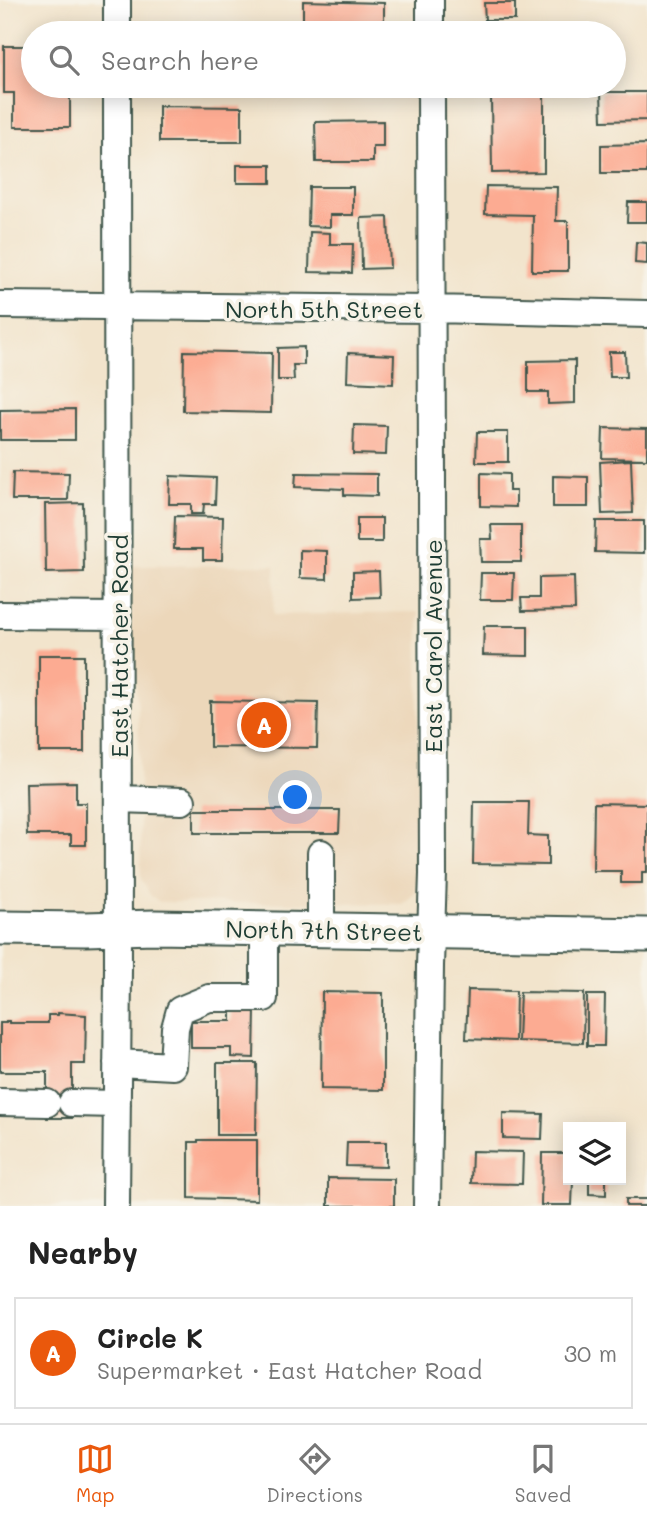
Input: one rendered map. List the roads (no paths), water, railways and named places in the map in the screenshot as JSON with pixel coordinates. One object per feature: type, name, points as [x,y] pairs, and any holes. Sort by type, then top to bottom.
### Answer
[{"type":"main road","name":"North 7th Street","points":[[0,928],[647,935]]},
{"type":"street","points":[[117,0],[117,21]]},
{"type":"street","points":[[430,0],[430,21]]},
{"type":"street","name":"East Hatcher Road","points":[[116,1206],[117,98]]},
{"type":"street","name":"East Carol Avenue","points":[[427,1206],[433,874],[431,98]]},
{"type":"street","name":"North 5th Street","points":[[0,306],[432,309],[647,314]]},
{"type":"street","points":[[0,615],[118,615]]},
{"type":"street","points":[[118,799],[182,801]]},
{"type":"street","points":[[321,853],[321,930]]},
{"type":"street","points":[[117,1063],[173,1066],[175,1027],[180,1010],[209,998],[264,998],[264,929]]},
{"type":"street","points":[[0,1102],[117,1104]]},
{"type":"place","name":"Circle K","points":[[264,725]]}]
